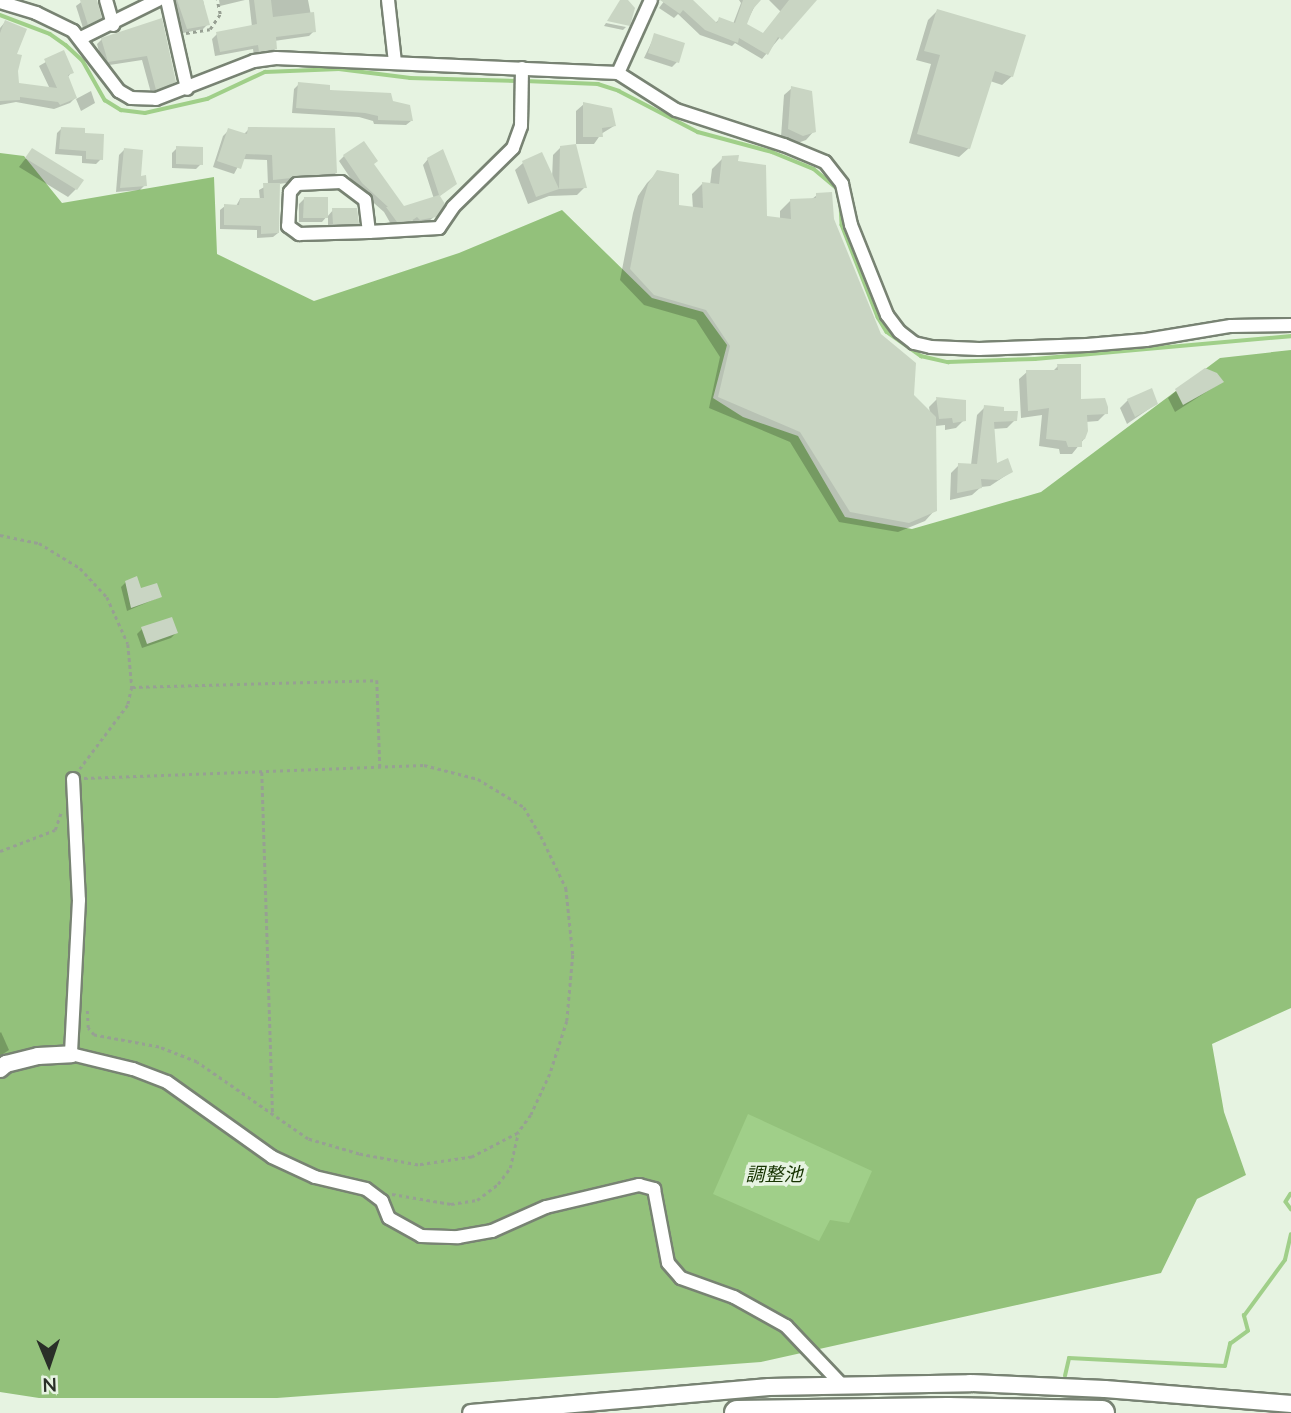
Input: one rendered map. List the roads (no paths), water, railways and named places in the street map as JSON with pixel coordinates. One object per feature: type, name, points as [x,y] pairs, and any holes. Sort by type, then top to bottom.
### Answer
[{"type":"highway","points":[[737,1413],[948,1410],[1102,1413]]},
{"type":"street","points":[[106,0],[113,25]]},
{"type":"street","points":[[81,38],[113,25],[158,0]]},
{"type":"street","points":[[167,0],[187,89]]},
{"type":"street","points":[[388,0],[395,62]]},
{"type":"street","points":[[618,73],[651,0]]},
{"type":"street","points":[[0,2],[36,13],[81,38],[119,91],[131,98],[156,99],[254,61],[276,58],[618,73],[676,110],[784,145],[825,162],[842,184],[851,225],[887,314],[900,332],[914,343],[931,347],[979,349],[1087,345],[1231,326],[1291,325]]},
{"type":"street","points":[[369,232],[365,200],[341,182],[297,184],[290,192],[288,226],[299,234],[369,232],[439,228],[453,207],[513,148],[521,126],[522,68]]},
{"type":"street","points":[[71,1054],[79,900],[73,779]]},
{"type":"street","points":[[0,1069],[6,1064],[37,1056],[71,1054],[133,1069],[167,1082],[272,1157],[316,1177],[366,1189],[382,1201],[389,1218],[421,1236],[458,1237],[492,1231],[546,1207],[639,1185],[654,1189],[668,1263],[681,1278],[734,1297],[786,1326],[843,1386]]},
{"type":"street","points":[[471,1413],[769,1387],[983,1384],[1291,1404]]},
{"type":"water","name":"調整池","points":[[748,1114],[872,1171],[849,1223],[830,1220],[819,1241],[713,1194]]},
{"type":"waterway","points":[[0,15],[50,34],[66,45],[83,61],[105,100],[121,110],[145,113],[207,99],[265,72],[339,69],[410,78],[517,81]]},
{"type":"waterway","points":[[525,81],[598,84],[619,91],[698,132],[772,152],[814,169],[839,190]]},
{"type":"waterway","points":[[841,204],[842,225],[878,317],[887,332],[921,356],[948,362],[1035,359],[1291,336]]},
{"type":"waterway","points":[[1291,1194],[1286,1202],[1291,1209]]},
{"type":"waterway","points":[[1065,1376],[1069,1358],[1225,1366],[1230,1344],[1248,1331],[1244,1316],[1285,1260],[1291,1235]]}]
